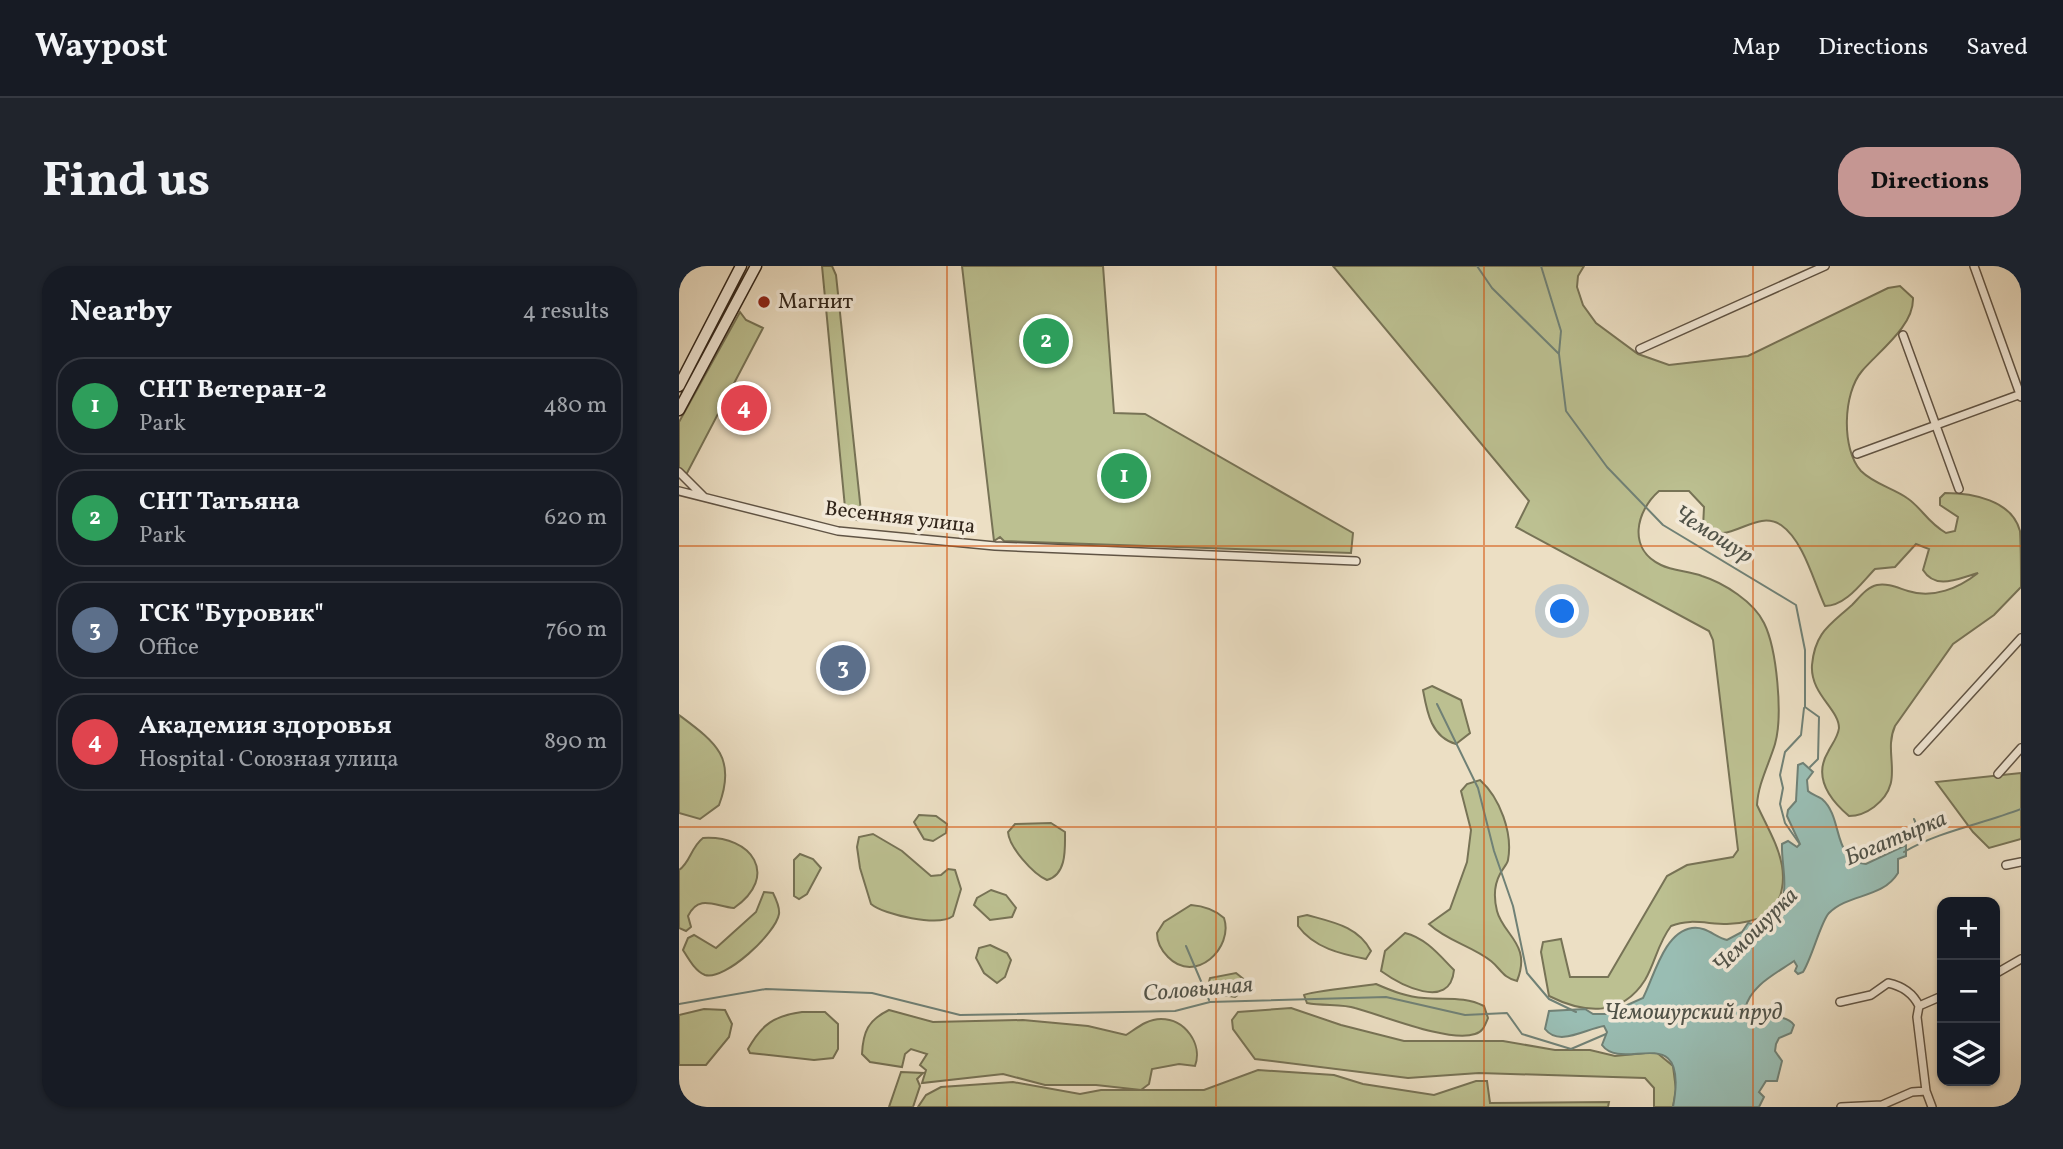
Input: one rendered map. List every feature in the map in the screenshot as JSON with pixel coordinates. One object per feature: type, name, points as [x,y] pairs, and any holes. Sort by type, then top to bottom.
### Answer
[{"type":"main road","points":[[679,386],[741,266]]},
{"type":"main road","points":[[679,410],[756,266]]},
{"type":"street","points":[[1640,349],[1825,266]]},
{"type":"street","points":[[1857,454],[2021,395],[1974,266]]},
{"type":"street","points":[[1903,335],[1959,489]]},
{"type":"street","points":[[679,472],[704,498]]},
{"type":"street","name":"Весенняя улица","points":[[679,491],[838,531],[995,546],[1356,561]]},
{"type":"street","points":[[1918,751],[2021,638]]},
{"type":"street","points":[[1998,774],[2021,748]]},
{"type":"street","points":[[2006,865],[2021,862]]},
{"type":"street","points":[[2000,971],[2021,959]]},
{"type":"street","points":[[1840,1002],[1871,995],[1888,983],[1910,993],[1919,1006],[1917,1023],[1926,1091],[1932,1107]]},
{"type":"street","points":[[1919,1006],[1937,998]]},
{"type":"street","points":[[1841,1107],[1882,1105],[1912,1092],[1926,1091]]},
{"type":"green space","points":[[822,266],[832,266],[836,275],[862,521],[846,518]]},
{"type":"green space","points":[[962,266],[1103,266],[1114,413],[1145,414],[1353,533],[1351,553],[1004,541],[1000,537],[994,541]]},
{"type":"green space","points":[[1333,266],[1584,266],[1578,276],[1577,287],[1583,305],[1596,323],[1638,354],[1669,365],[1748,356],[1888,288],[1900,286],[1913,298],[1908,318],[1894,338],[1862,371],[1851,393],[1847,421],[1850,449],[1855,461],[1866,475],[1907,498],[1946,533],[1955,531],[1958,517],[1940,505],[1940,498],[1945,493],[1990,500],[2000,505],[2016,520],[2020,531],[2021,587],[1994,615],[1953,644],[1895,726],[1891,747],[1892,778],[1884,798],[1868,811],[1849,816],[1830,795],[1823,779],[1824,761],[1839,728],[1835,714],[1820,693],[1813,675],[1814,654],[1820,637],[1830,624],[1873,586],[1885,585],[1917,593],[1936,593],[1963,583],[1978,573],[1956,580],[1934,580],[1923,570],[1929,549],[1916,544],[1895,567],[1875,569],[1847,598],[1825,606],[1802,552],[1781,525],[1761,521],[1732,531],[1713,533],[1703,528],[1704,507],[1689,491],[1659,491],[1651,499],[1641,519],[1639,530],[1643,550],[1661,565],[1702,576],[1729,588],[1759,615],[1769,635],[1778,700],[1777,732],[1757,805],[1776,845],[1783,871],[1783,885],[1772,914],[1739,923],[1692,922],[1671,926],[1645,980],[1625,1001],[1613,1006],[1601,1009],[1575,1006],[1549,996],[1541,952],[1543,942],[1561,939],[1570,977],[1608,977],[1667,876],[1687,865],[1733,857],[1738,850],[1713,640],[1709,631],[1516,527],[1529,501]]},
{"type":"green space","points":[[740,312],[746,320],[763,328],[686,475],[679,469],[679,422]]},
{"type":"green space","points":[[1432,686],[1461,700],[1470,733],[1456,744],[1441,736],[1432,723],[1423,690]]},
{"type":"green space","points":[[679,715],[712,743],[724,763],[724,788],[719,805],[700,819],[679,813]]},
{"type":"green space","points":[[2021,773],[2021,839],[1989,848],[1973,832],[1936,782]]},
{"type":"green space","points":[[1480,780],[1494,796],[1507,828],[1508,860],[1497,883],[1495,902],[1500,919],[1519,949],[1521,968],[1517,981],[1505,975],[1484,956],[1429,924],[1450,909],[1467,862],[1471,830],[1461,791],[1467,784]]},
{"type":"green space","points":[[919,815],[936,816],[947,824],[946,833],[933,841],[924,839],[914,822]]},
{"type":"green space","points":[[1051,823],[1065,832],[1065,853],[1058,873],[1047,880],[1023,859],[1008,832],[1015,824]]},
{"type":"green space","points":[[873,834],[902,851],[931,876],[941,875],[948,869],[955,870],[961,889],[953,916],[924,920],[887,912],[871,904],[857,847],[859,837]]},
{"type":"green space","points":[[703,838],[735,843],[746,850],[754,860],[757,871],[755,883],[748,896],[734,908],[708,903],[697,905],[688,916],[691,927],[686,931],[679,928],[679,870]]},
{"type":"green space","points":[[800,854],[813,859],[821,868],[807,894],[799,899],[794,896],[794,860]]},
{"type":"green space","points":[[991,890],[1006,895],[1016,908],[1012,917],[990,920],[974,905],[977,898]]},
{"type":"green space","points":[[764,892],[773,893],[779,914],[760,943],[725,971],[705,975],[698,971],[683,950],[688,938],[694,935],[716,948],[756,912]]},
{"type":"green space","points":[[1191,905],[1209,908],[1220,915],[1224,918],[1226,929],[1218,951],[1200,965],[1190,967],[1179,965],[1163,952],[1157,933],[1164,922]]},
{"type":"green space","points":[[1307,915],[1352,930],[1371,951],[1366,959],[1338,952],[1312,940],[1298,926],[1298,917]]},
{"type":"green space","points":[[1405,933],[1426,943],[1454,970],[1450,983],[1443,990],[1423,991],[1399,982],[1381,971],[1385,951]]},
{"type":"green space","points":[[990,945],[1007,953],[1011,960],[1005,977],[997,983],[984,973],[976,958],[979,948]]},
{"type":"green space","points":[[1236,973],[1246,981],[1246,989],[1235,997],[1217,994],[1208,986],[1210,978]]},
{"type":"green space","points":[[1376,984],[1412,996],[1477,1003],[1484,1006],[1488,1018],[1478,1033],[1449,1035],[1350,1007],[1307,1003],[1304,995]]},
{"type":"green space","points":[[1291,1008],[1341,1025],[1404,1041],[1503,1041],[1555,1050],[1590,1050],[1615,1056],[1656,1052],[1673,1066],[1676,1090],[1673,1107],[1654,1107],[1654,1088],[1645,1078],[1479,1073],[1408,1078],[1255,1059],[1233,1029],[1232,1020],[1238,1012]]},
{"type":"green space","points":[[704,1009],[725,1010],[732,1024],[729,1037],[706,1065],[679,1065],[679,1015]]},
{"type":"green space","points":[[889,1010],[933,1022],[1023,1020],[1088,1026],[1126,1035],[1142,1024],[1161,1019],[1170,1020],[1178,1023],[1190,1034],[1197,1058],[1195,1066],[1179,1064],[1152,1069],[1149,1084],[1141,1090],[1096,1085],[1045,1085],[1003,1074],[922,1083],[926,1070],[920,1065],[927,1054],[911,1049],[905,1054],[902,1067],[870,1062],[862,1054],[864,1039],[871,1023]]},
{"type":"green space","points":[[802,1012],[825,1012],[838,1024],[838,1049],[833,1058],[814,1060],[750,1053],[748,1049],[764,1027],[776,1019]]},
{"type":"green space","points":[[1258,1070],[1334,1075],[1363,1084],[1434,1095],[1476,1081],[1487,1081],[1490,1103],[1609,1102],[1608,1107],[918,1107],[926,1095],[941,1087],[1013,1082],[1080,1094],[1101,1090],[1204,1090]]},
{"type":"green space","points":[[901,1072],[923,1073],[917,1079],[920,1086],[913,1107],[889,1107]]},
{"type":"water","name":"Чемошурский пруд","points":[[1803,763],[1813,772],[1807,780],[1808,791],[1822,799],[1829,807],[1847,854],[1855,861],[1866,864],[1906,845],[1906,856],[1898,859],[1898,873],[1883,887],[1846,902],[1829,913],[1803,972],[1798,974],[1795,971],[1797,966],[1794,961],[1764,981],[1752,994],[1745,1009],[1757,1015],[1783,1018],[1794,1025],[1791,1033],[1779,1038],[1776,1044],[1775,1051],[1782,1061],[1777,1081],[1766,1081],[1759,1092],[1764,1097],[1759,1107],[1673,1107],[1676,1080],[1672,1063],[1664,1055],[1612,1052],[1602,1045],[1607,1032],[1604,1026],[1565,1037],[1557,1037],[1545,1029],[1549,1011],[1585,1009],[1593,1014],[1607,1014],[1643,998],[1667,946],[1682,931],[1702,929],[1727,940],[1742,932],[1748,923],[1760,924],[1777,910],[1785,883],[1782,844],[1788,841],[1797,847],[1800,844],[1787,816],[1788,810],[1796,801],[1798,765]]},
{"type":"waterway","name":"Чемошур","points":[[1477,266],[1492,288],[1559,354],[1566,411],[1607,467],[1663,525],[1796,605],[1805,650],[1805,707],[1819,717],[1818,759],[1810,767]]},
{"type":"waterway","points":[[1541,266],[1561,331],[1559,353]]},
{"type":"waterway","points":[[1437,704],[1478,788],[1494,851],[1513,906],[1527,973],[1549,999],[1576,1012]]},
{"type":"waterway","points":[[1799,843],[1785,823],[1780,804],[1783,788],[1780,775],[1785,752],[1801,735],[1804,708]]},
{"type":"waterway","name":"Богатырка","points":[[1904,852],[1946,833],[2021,809]]},
{"type":"waterway","points":[[1914,819],[1923,840]]},
{"type":"waterway","points":[[1186,946],[1209,1000]]},
{"type":"waterway","name":"Соловьиная","points":[[679,1004],[766,989],[872,993],[960,1015],[1175,1011],[1210,1002],[1386,997],[1465,1015],[1507,1013],[1522,1034],[1571,1049],[1606,1034]]},
{"type":"place","name":"Магнит","points":[[764,302]]},
{"type":"place","name":"СНТ Татьяна","points":[[1046,341]]},
{"type":"place","name":"Академия здоровья","points":[[744,408]]},
{"type":"place","name":"СНТ Ветеран-2","points":[[1124,476]]},
{"type":"place","name":"ГСК \"Буровик\"","points":[[843,668]]},
{"type":"water label","name":"Чемошурка","points":[[1756,931]]}]
